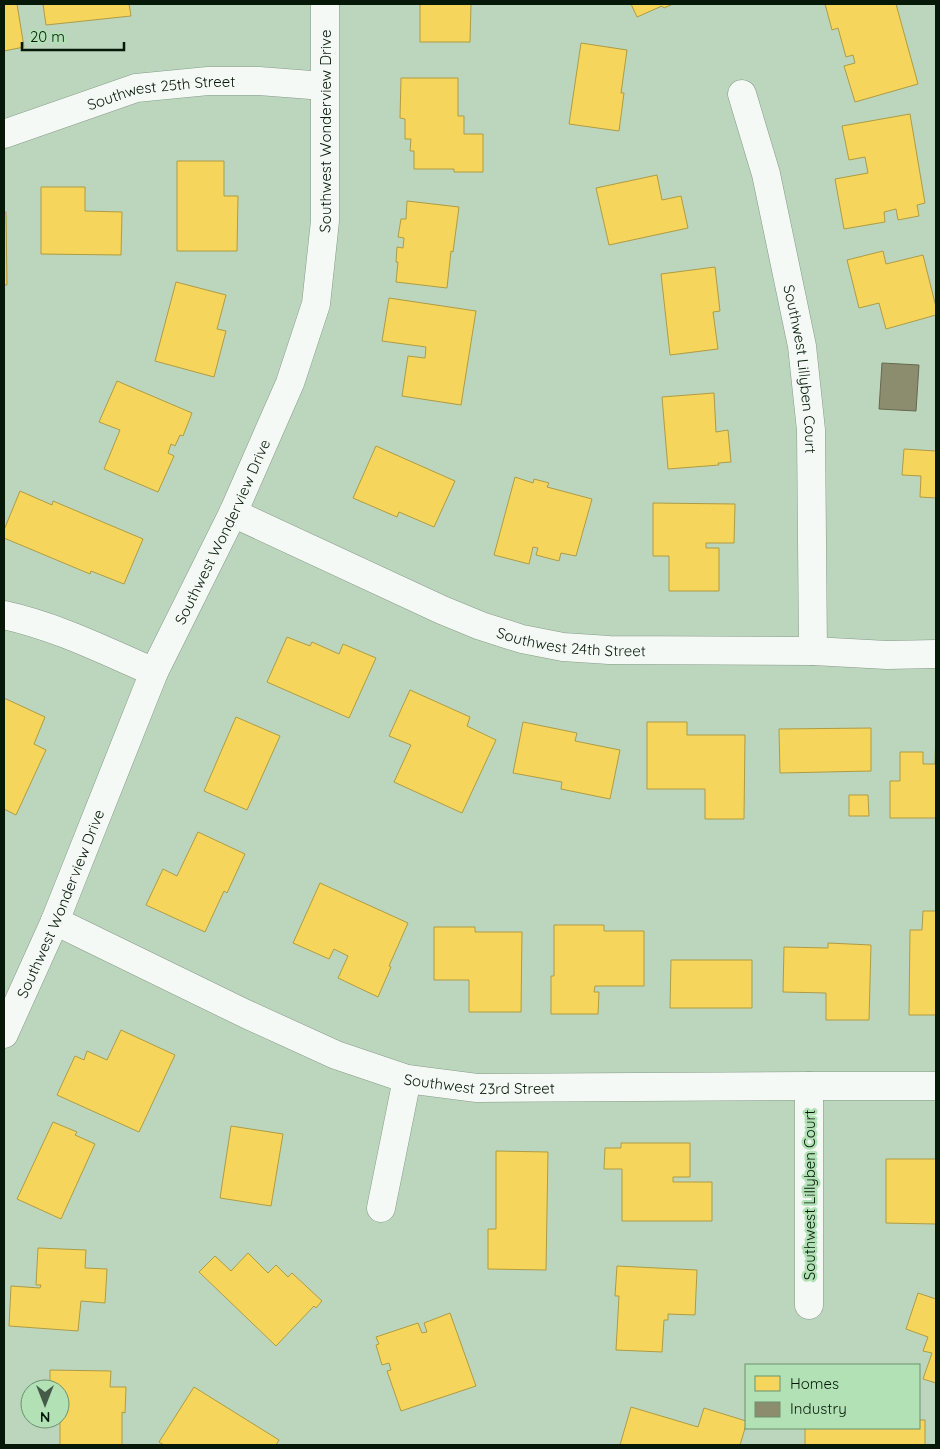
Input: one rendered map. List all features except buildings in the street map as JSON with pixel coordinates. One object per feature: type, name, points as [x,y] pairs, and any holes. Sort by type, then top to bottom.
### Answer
[{"type":"street","name":"Southwest Wonderview Drive","points":[[4,1034],[55,921],[154,672],[233,513],[290,384],[316,304],[325,221],[325,4]]},
{"type":"street","name":"Southwest 25th Street","points":[[4,134],[136,88],[208,81],[259,81],[324,86]]},
{"type":"street","name":"Southwest Lillyben Court","points":[[742,94],[766,174],[802,346],[811,430],[814,652]]},
{"type":"street","name":"Southwest 24th Street","points":[[233,513],[442,610],[481,626],[522,639],[563,647],[609,650],[814,652],[887,656],[936,654]]},
{"type":"street","points":[[4,614],[32,621],[68,634],[154,672]]},
{"type":"street","name":"Southwest 23rd Street","points":[[55,921],[246,1014],[336,1055],[407,1079],[477,1088],[936,1086]]},
{"type":"street","points":[[381,1208],[407,1079]]},
{"type":"street","name":"Southwest Lillyben Court","points":[[809,1305],[810,1086]]}]
